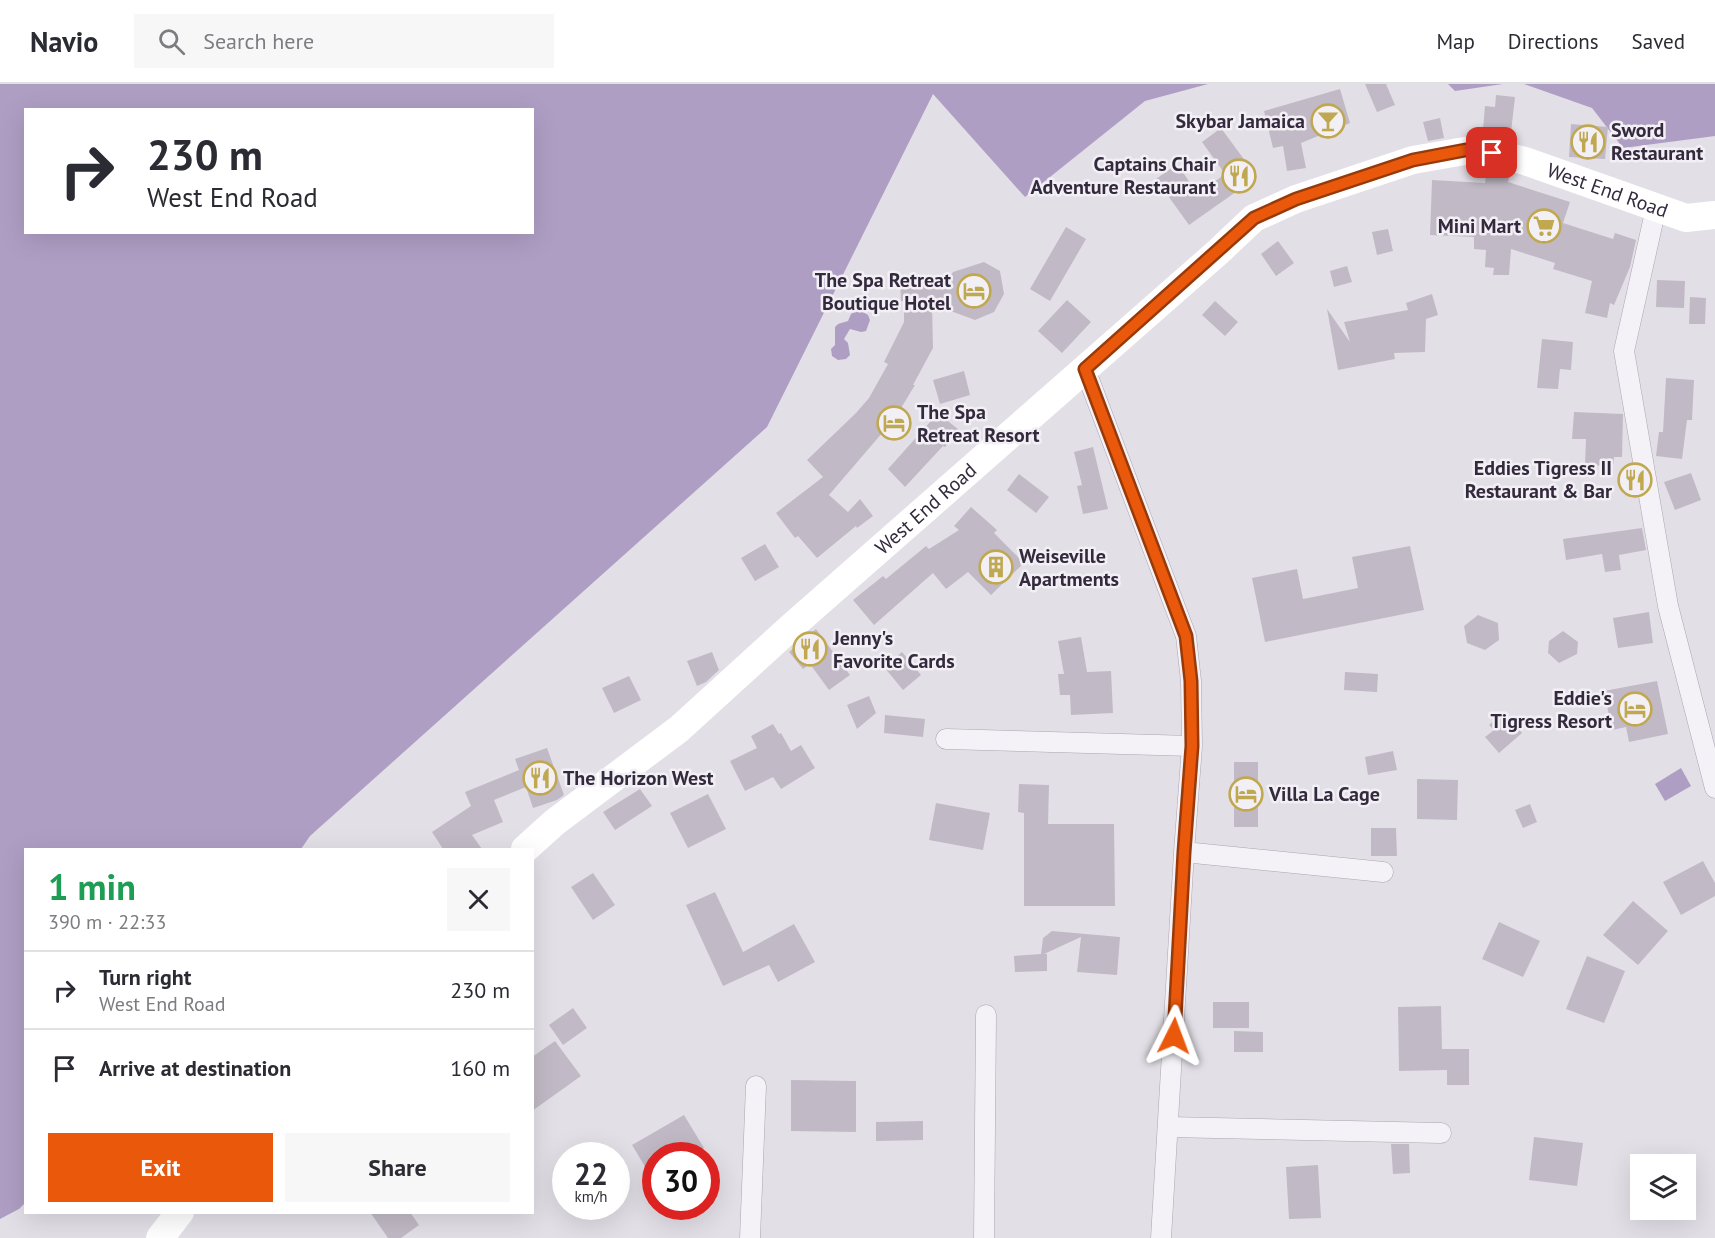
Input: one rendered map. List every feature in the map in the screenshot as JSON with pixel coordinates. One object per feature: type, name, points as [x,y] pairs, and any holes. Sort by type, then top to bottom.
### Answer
[{"type":"main road","name":"West End Road","points":[[526,848],[555,822],[679,729],[791,627],[1254,218],[1296,199],[1413,160],[1476,148],[1525,161],[1686,218],[1715,215]]},
{"type":"main road","points":[[160,1238],[178,1214]]},
{"type":"street","points":[[1656,208],[1624,351],[1668,606],[1715,788]]},
{"type":"street","points":[[1085,369],[1186,636],[1191,681],[1192,746],[1161,1238]]},
{"type":"street","points":[[946,739],[1192,746]]},
{"type":"street","points":[[1184,852],[1383,872]]},
{"type":"street","points":[[984,1238],[986,1016]]},
{"type":"street","points":[[750,1238],[756,1086]]},
{"type":"street","points":[[1169,1127],[1441,1133]]},
{"type":"shaded area","points":[[0,84],[1208,84],[1145,101],[1025,197],[933,94],[767,427],[310,836],[302,848],[24,848],[24,1204],[0,1219]]},
{"type":"shaded area","points":[[1448,84],[1503,84],[1455,91]]},
{"type":"shaded area","points":[[1524,84],[1715,84],[1715,136],[1623,148],[1592,108]]},
{"type":"shaded area","points":[[856,311],[868,315],[870,320],[866,331],[850,329],[844,339],[848,343],[850,355],[846,359],[838,360],[832,356],[831,349],[835,345],[835,327],[848,321],[851,314]]},
{"type":"shaded area","points":[[1681,768],[1691,786],[1665,801],[1655,784]]},
{"type":"building","points":[[1365,84],[1386,84],[1395,105],[1377,112]]},
{"type":"building","points":[[1340,89],[1350,123],[1301,143],[1306,168],[1287,171],[1283,146],[1273,148],[1264,111]]},
{"type":"building","points":[[1496,95],[1515,97],[1511,132],[1483,129],[1485,106],[1495,107]]},
{"type":"building","points":[[1440,118],[1444,138],[1428,141],[1423,122]]},
{"type":"building","name":"Sword Restaurant","points":[[1571,124],[1608,127],[1605,159],[1569,157]]},
{"type":"building","name":"Captains Chair Adventure Restaurant","points":[[1221,128],[1257,177],[1189,225],[1156,179],[1177,164],[1198,194],[1225,174],[1202,142]]},
{"type":"building","points":[[1487,169],[1510,174],[1508,182],[1570,202],[1563,223],[1613,239],[1615,233],[1636,240],[1630,267],[1614,305],[1610,303],[1607,318],[1585,313],[1592,281],[1553,269],[1555,263],[1511,249],[1509,275],[1493,275],[1494,268],[1485,267],[1486,250],[1474,249],[1474,237],[1430,235],[1432,180],[1485,183]]},
{"type":"building","points":[[1066,227],[1086,239],[1050,301],[1030,289]]},
{"type":"building","points":[[1388,229],[1393,251],[1377,255],[1372,232]]},
{"type":"building","points":[[1278,241],[1294,263],[1276,276],[1261,254]]},
{"type":"building","points":[[984,262],[1000,271],[1004,294],[994,312],[975,320],[932,304],[933,348],[913,385],[915,385],[895,418],[829,495],[848,512],[860,499],[873,516],[857,528],[856,526],[817,558],[798,536],[795,538],[776,513],[823,477],[807,460],[869,398],[888,364],[884,362],[904,322],[904,301],[901,301],[900,279],[950,277],[953,272]]},
{"type":"building","points":[[1347,266],[1352,282],[1334,287],[1330,271]]},
{"type":"building","points":[[1657,280],[1685,281],[1684,308],[1656,307]]},
{"type":"building","points":[[1432,294],[1438,315],[1426,319],[1425,352],[1394,353],[1395,359],[1338,370],[1327,309],[1350,342],[1344,322],[1408,310],[1406,303]]},
{"type":"building","points":[[1690,297],[1706,298],[1705,324],[1689,324]]},
{"type":"building","points":[[1067,300],[1091,322],[1062,353],[1038,331]]},
{"type":"building","points":[[1215,301],[1238,322],[1225,336],[1202,315]]},
{"type":"building","points":[[1542,339],[1573,342],[1571,370],[1560,369],[1558,389],[1537,388]]},
{"type":"building","points":[[964,371],[970,395],[940,404],[933,380]]},
{"type":"building","points":[[1666,378],[1694,380],[1692,420],[1687,420],[1682,459],[1656,456],[1659,432],[1663,432]]},
{"type":"building","points":[[1574,412],[1623,414],[1622,457],[1614,457],[1613,466],[1585,465],[1586,439],[1572,439]]},
{"type":"building","points":[[938,413],[959,430],[905,487],[888,469]]},
{"type":"building","points":[[1093,447],[1108,509],[1083,514],[1077,486],[1082,485],[1074,452]]},
{"type":"building","points":[[1691,473],[1701,500],[1675,510],[1664,482]]},
{"type":"building","points":[[1019,474],[1049,497],[1036,513],[1007,490]]},
{"type":"building","points":[[971,507],[997,530],[994,533],[1024,563],[991,595],[968,572],[946,589],[933,573],[874,625],[853,600],[883,576],[886,579],[926,546],[929,549],[959,530],[954,526]]},
{"type":"building","points":[[1642,528],[1646,550],[1619,555],[1621,570],[1605,572],[1602,554],[1566,560],[1563,539]]},
{"type":"building","points":[[765,544],[779,567],[755,581],[741,558]]},
{"type":"building","points":[[1410,546],[1424,610],[1265,642],[1252,578],[1297,569],[1303,599],[1358,588],[1352,557]]},
{"type":"building","points":[[1649,612],[1653,643],[1618,648],[1613,618]]},
{"type":"building","points":[[1478,615],[1498,623],[1499,640],[1485,650],[1467,643],[1464,626]]},
{"type":"building","points":[[816,629],[850,675],[829,690],[810,664],[803,669],[789,652]]},
{"type":"building","points":[[1563,631],[1578,642],[1577,654],[1559,663],[1548,653],[1549,641]]},
{"type":"building","points":[[1081,637],[1087,672],[1111,671],[1113,713],[1071,715],[1070,695],[1060,695],[1058,674],[1064,674],[1058,641]]},
{"type":"building","points":[[712,652],[719,670],[706,682],[697,686],[687,661]]},
{"type":"building","points":[[902,652],[921,675],[903,690],[884,667]]},
{"type":"building","points":[[1345,672],[1378,674],[1377,692],[1344,690]]},
{"type":"building","points":[[629,676],[641,700],[614,713],[602,688]]},
{"type":"building","name":"Eddie's Tigress Resort","points":[[1657,681],[1668,734],[1629,742],[1626,727],[1612,730],[1604,691]]},
{"type":"building","points":[[869,696],[876,713],[857,729],[847,705]]},
{"type":"building","points":[[1504,712],[1522,733],[1499,753],[1485,737],[1494,730],[1489,725]]},
{"type":"building","points":[[885,715],[925,719],[923,737],[884,733]]},
{"type":"building","points":[[773,724],[791,751],[801,745],[815,768],[781,789],[773,777],[745,791],[730,761],[757,748],[751,736]]},
{"type":"building","points":[[547,748],[564,795],[557,800],[533,808],[526,787],[494,800],[503,822],[472,835],[481,848],[442,848],[432,832],[471,806],[465,792],[519,770],[515,759]]},
{"type":"building","points":[[1393,751],[1397,770],[1368,775],[1365,757]]},
{"type":"building","name":"Villa La Cage","points":[[1234,762],[1258,762],[1258,827],[1234,827]]},
{"type":"building","points":[[1417,779],[1458,780],[1457,820],[1417,819]]},
{"type":"building","points":[[1019,784],[1049,785],[1048,824],[1114,824],[1115,906],[1024,906],[1024,813],[1018,812]]},
{"type":"building","points":[[640,789],[652,806],[615,830],[603,812]]},
{"type":"building","points":[[708,794],[726,829],[688,848],[670,813]]},
{"type":"building","points":[[936,803],[990,813],[983,850],[929,840]]},
{"type":"building","points":[[1530,804],[1537,822],[1523,828],[1515,810]]},
{"type":"building","points":[[1371,828],[1396,828],[1397,856],[1371,856]]},
{"type":"building","points":[[1703,861],[1715,883],[1715,896],[1681,915],[1663,882]]},
{"type":"building","points":[[593,873],[615,905],[593,920],[571,887]]},
{"type":"building","points":[[715,892],[743,952],[794,924],[815,962],[778,982],[769,965],[723,986],[686,905]]},
{"type":"building","points":[[1633,901],[1668,931],[1638,965],[1603,935]]},
{"type":"building","points":[[1499,922],[1540,941],[1523,977],[1482,959]]},
{"type":"building","points":[[1052,931],[1120,937],[1117,975],[1077,972],[1081,937],[1044,954],[1047,954],[1047,971],[1015,972],[1014,956],[1041,954],[1043,938]]},
{"type":"building","points":[[1587,956],[1625,971],[1604,1023],[1566,1009]]},
{"type":"building","points":[[1213,1002],[1249,1002],[1249,1028],[1213,1028]]},
{"type":"building","points":[[1441,1006],[1442,1049],[1469,1049],[1469,1085],[1447,1085],[1447,1070],[1399,1071],[1398,1007]]},
{"type":"building","points":[[573,1008],[587,1028],[563,1045],[549,1025]]},
{"type":"building","points":[[1234,1031],[1263,1032],[1263,1052],[1234,1052]]},
{"type":"building","points":[[555,1041],[581,1076],[534,1110],[534,1056]]},
{"type":"building","points":[[791,1080],[856,1081],[856,1132],[791,1131]]},
{"type":"building","points":[[684,1115],[700,1142],[642,1142],[642,1162],[632,1145]]},
{"type":"building","points":[[923,1121],[923,1140],[876,1141],[876,1122]]},
{"type":"building","points":[[1534,1137],[1583,1143],[1577,1186],[1529,1180]]},
{"type":"building","points":[[1391,1144],[1409,1144],[1410,1173],[1393,1174]]},
{"type":"building","points":[[1318,1165],[1321,1218],[1289,1219],[1286,1167]]},
{"type":"building","points":[[371,1214],[411,1214],[419,1225],[401,1238],[388,1238]]},
{"type":"place","name":"Skybar Jamaica","points":[[1328,121]]},
{"type":"place","name":"Sword Restaurant","points":[[1588,142]]},
{"type":"place","name":"Captains Chair Adventure Restaurant","points":[[1239,176]]},
{"type":"place","name":"Mini Mart","points":[[1544,226]]},
{"type":"place","name":"The Spa Retreat Boutique Hotel","points":[[974,291]]},
{"type":"place","name":"The Spa Retreat Resort","points":[[894,423]]},
{"type":"place","name":"Eddies Tigress II Restaurant & Bar","points":[[1635,480]]},
{"type":"place","name":"Weiseville Apartments","points":[[996,567]]},
{"type":"place","name":"Jenny's Favorite Cards","points":[[810,649]]},
{"type":"place","name":"Eddie's Tigress Resort","points":[[1635,709]]},
{"type":"place","name":"The Horizon West","points":[[540,778]]},
{"type":"place","name":"Villa La Cage","points":[[1246,794]]},
{"type":"route","points":[[1174,1036],[1192,746],[1191,681],[1186,636],[1085,369],[1254,218],[1296,199],[1413,160],[1476,148],[1492,153]]}]
